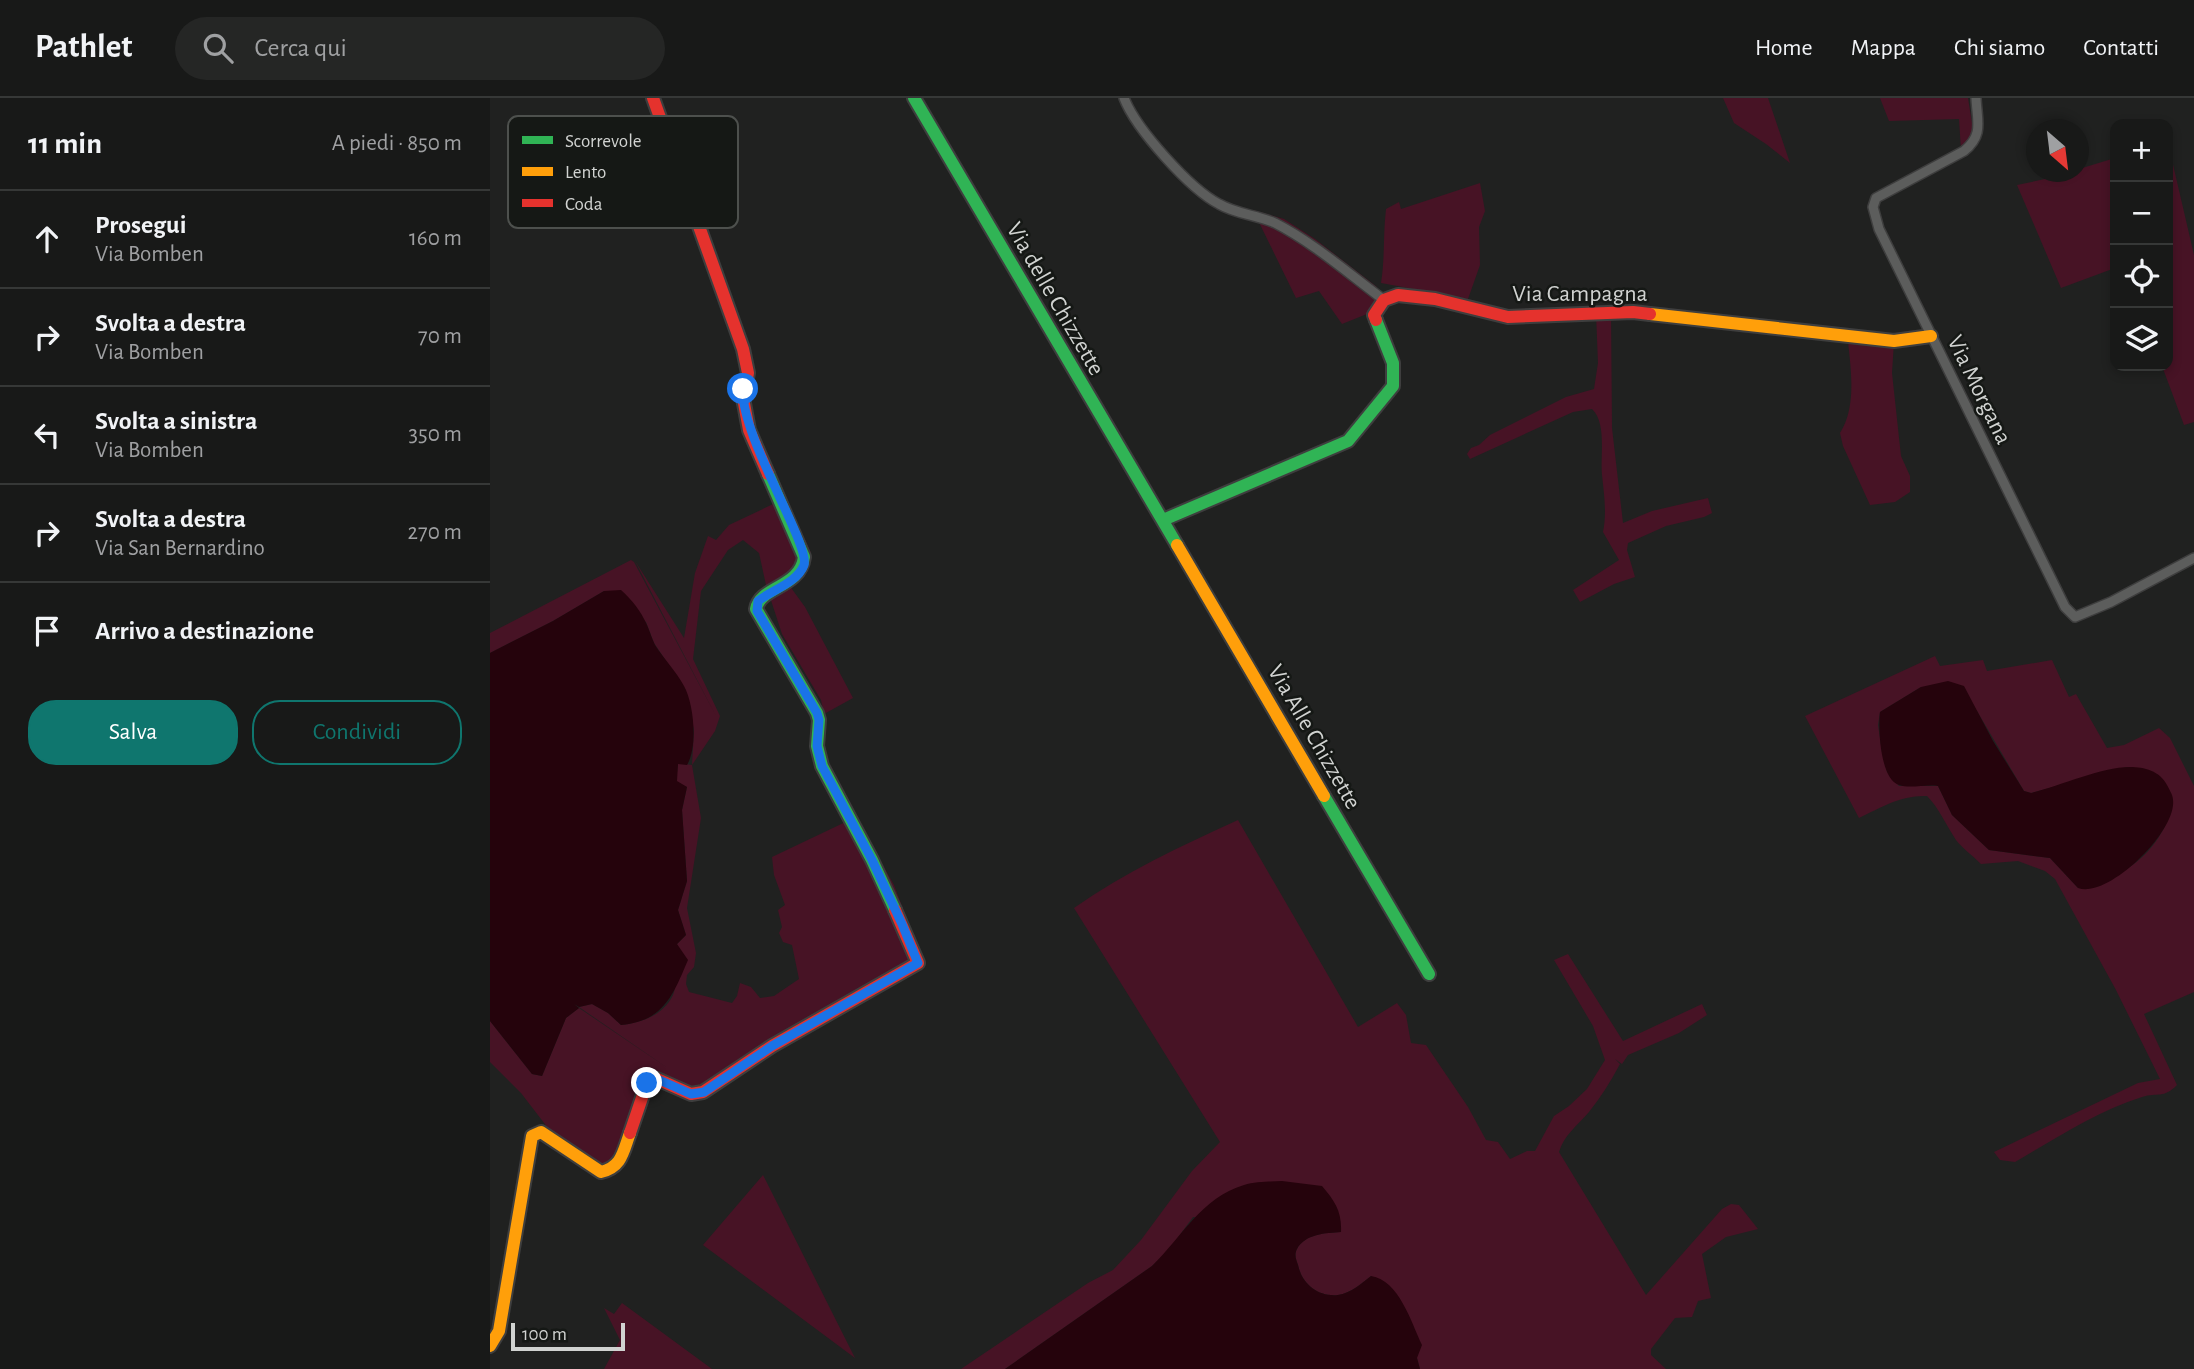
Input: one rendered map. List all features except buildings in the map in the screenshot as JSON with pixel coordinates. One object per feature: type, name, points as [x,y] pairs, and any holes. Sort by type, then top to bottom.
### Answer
[{"type":"street","points":[[653,98],[659,116]]},
{"type":"street","name":"Via delle Chizzette","points":[[914,98],[1084,391],[1163,520]]},
{"type":"street","points":[[1124,98],[1130,113],[1145,134],[1206,196],[1236,211],[1273,223],[1319,252],[1384,300],[1374,315],[1393,363],[1393,386],[1348,441],[1163,520]]},
{"type":"street","name":"Via Morgana","points":[[1976,98],[1978,134],[1972,145],[1876,198],[1873,207],[1879,229],[2065,607],[2075,617],[2111,602],[2194,558]]},
{"type":"street","points":[[490,1346],[499,1331],[532,1136],[541,1132],[601,1172],[613,1169],[621,1158],[647,1083],[657,1079],[691,1094],[704,1092],[772,1046],[918,963],[872,860],[822,766],[817,746],[817,713],[757,611],[756,604],[760,599],[797,575],[804,564],[804,556],[749,430],[743,398],[748,373],[743,349],[700,228]]},
{"type":"street","name":"Via Campagna","points":[[1384,300],[1398,295],[1435,299],[1508,317],[1633,312],[1894,341],[1931,336]]},
{"type":"street","name":"Via Alle Chizzette","points":[[1163,520],[1429,974]]},
{"type":"shaded area","points":[[1723,98],[1768,98],[1790,163],[1734,123]]},
{"type":"shaded area","points":[[1880,98],[1968,98],[1972,140],[1961,150],[1959,119],[1889,121]]},
{"type":"shaded area","points":[[2110,160],[2110,270],[2061,288],[2017,185],[2031,182],[2089,182],[2089,166]]},
{"type":"shaded area","points":[[2173,165],[2194,255],[2194,422],[2184,425],[2164,371],[2173,371]]},
{"type":"shaded area","points":[[1480,183],[1485,211],[1479,227],[1480,265],[1468,299],[1381,283],[1386,209],[1399,202],[1401,209]]},
{"type":"shaded area","points":[[1253,210],[1284,219],[1315,239],[1377,287],[1377,310],[1342,324],[1319,291],[1296,298]]},
{"type":"shaded area","points":[[1611,311],[1612,428],[1623,523],[1652,511],[1708,498],[1712,513],[1666,526],[1628,543],[1627,550],[1635,577],[1614,584],[1580,602],[1573,590],[1619,560],[1603,532],[1605,511],[1602,440],[1597,415],[1592,409],[1573,412],[1470,459],[1467,454],[1490,435],[1566,397],[1594,389],[1598,363],[1596,313]]},
{"type":"shaded area","points":[[1847,332],[1894,342],[1892,373],[1901,456],[1910,476],[1910,492],[1895,502],[1870,505],[1843,446],[1840,433],[1846,422],[1851,397]]},
{"type":"shaded area","points":[[786,498],[811,553],[811,561],[789,585],[805,607],[853,698],[824,714],[821,700],[782,634],[759,553],[743,540],[728,550],[701,591],[693,659],[720,716],[715,731],[692,765],[694,730],[685,689],[654,643],[646,622],[604,591],[490,653],[490,633],[631,560],[716,716],[635,561],[684,638],[695,573],[708,536],[716,540],[729,525]]},
{"type":"shaded area","points":[[621,590],[639,610],[655,645],[684,686],[692,714],[693,748],[687,765],[678,764],[677,781],[687,787],[682,810],[687,881],[678,910],[686,935],[677,944],[688,960],[672,995],[648,1018],[621,1025],[592,1004],[579,1007],[574,1004],[579,1008],[566,1018],[542,1076],[532,1074],[490,1021],[490,653],[604,591]]},
{"type":"shaded area","points":[[1935,656],[1940,666],[1983,660],[1987,671],[2052,660],[2069,697],[2076,694],[2107,748],[2124,745],[2159,728],[2170,738],[2194,786],[2194,992],[2144,1014],[2177,1085],[2164,1094],[2142,1097],[2109,1110],[2015,1162],[2000,1160],[1994,1152],[2138,1083],[2160,1079],[2116,990],[2055,879],[2045,871],[2018,861],[1981,864],[1956,840],[1927,796],[1900,800],[1859,818],[1805,716]],"holes":[[[1921,687],[1977,711],[2024,791],[2031,793],[2127,767],[2173,799],[2167,822],[2156,842],[2140,859],[2120,873],[2078,888],[2050,858],[1989,850],[1952,815],[1938,786],[1899,786],[1887,772],[1878,725],[1880,712]]]},
{"type":"shaded area","points":[[1948,681],[1964,686],[1993,741],[2024,791],[2031,793],[2119,768],[2141,768],[2160,776],[2173,800],[2171,813],[2153,844],[2138,860],[2106,883],[2091,889],[2078,888],[2050,858],[1989,850],[1952,815],[1938,786],[1903,786],[1893,781],[1884,763],[1879,729],[1880,712],[1921,687]]},
{"type":"shaded area","points":[[678,763],[692,765],[701,818],[687,908],[696,953],[694,967],[687,975],[689,992],[732,1003],[740,983],[751,987],[760,998],[774,996],[799,979],[792,945],[783,942],[779,933],[782,927],[778,910],[785,905],[774,875],[772,857],[856,817],[894,885],[922,958],[703,1093],[655,1082],[625,1163],[616,1170],[607,1170],[551,1132],[521,1093],[490,1062],[490,1021],[532,1074],[542,1076],[566,1018],[579,1008],[669,1069],[579,1007],[592,1004],[621,1025],[658,1013],[673,995],[677,944],[686,935],[678,910],[687,881],[682,810],[687,787],[676,782]]},
{"type":"shaded area","points":[[1238,820],[1358,1027],[1397,1003],[1406,1015],[1411,1043],[1426,1045],[1468,1107],[1486,1140],[1498,1142],[1510,1159],[1527,1151],[1535,1151],[1554,1116],[1587,1089],[1605,1060],[1593,1026],[1554,960],[1568,954],[1623,1041],[1702,1004],[1707,1015],[1679,1033],[1628,1055],[1622,1064],[1615,1059],[1620,1064],[1609,1083],[1598,1101],[1568,1136],[1559,1152],[1646,1295],[1722,1209],[1731,1204],[1739,1205],[1758,1229],[1726,1237],[1702,1254],[1711,1298],[1698,1301],[1692,1317],[1675,1318],[1651,1349],[1651,1355],[1666,1369],[1420,1369],[1417,1358],[1371,1276],[1352,1290],[1338,1295],[1324,1294],[1312,1288],[1303,1278],[1295,1255],[1301,1244],[1316,1235],[1340,1232],[1193,1217],[1168,1251],[1152,1266],[1005,1369],[961,1369],[1088,1283],[1113,1270],[1141,1240],[1192,1171],[1220,1142],[1074,908],[1133,871]]},
{"type":"shaded area","points":[[763,1175],[855,1358],[703,1245]]},
{"type":"shaded area","points":[[1282,1181],[1322,1186],[1339,1213],[1341,1232],[1310,1237],[1297,1249],[1296,1259],[1303,1278],[1312,1288],[1331,1295],[1356,1288],[1371,1276],[1389,1285],[1403,1303],[1422,1345],[1417,1358],[1420,1369],[1005,1369],[1152,1266],[1193,1220],[1216,1199],[1249,1184]]},
{"type":"shaded area","points":[[622,1303],[712,1369],[604,1369],[620,1340],[604,1308],[614,1314]]},
{"type":"traffic: fast","points":[[914,98],[1177,545]]},
{"type":"traffic: fast","points":[[1163,520],[1348,441],[1393,386],[1393,363],[1376,320]]},
{"type":"traffic: fast","points":[[768,474],[804,557],[795,575],[759,601],[756,609],[817,713],[817,746],[822,766],[895,910]]},
{"type":"traffic: fast","points":[[1324,796],[1429,974]]},
{"type":"traffic: slow","points":[[1650,314],[1894,341],[1931,336]]},
{"type":"traffic: slow","points":[[1177,545],[1324,796]]},
{"type":"traffic: slow","points":[[490,1346],[499,1331],[532,1136],[541,1132],[601,1172],[618,1162],[630,1133]]},
{"type":"traffic: jam","points":[[653,98],[659,116]]},
{"type":"traffic: jam","points":[[700,228],[743,349],[748,373],[743,398],[749,430],[768,474]]},
{"type":"traffic: jam","points":[[1376,320],[1374,315],[1384,300],[1398,295],[1435,299],[1508,317],[1633,312],[1650,314]]},
{"type":"traffic: jam","points":[[630,1133],[647,1083],[657,1079],[691,1094],[703,1092],[772,1046],[918,963],[895,910]]},
{"type":"route","points":[[647,1083],[657,1079],[691,1094],[704,1092],[772,1046],[918,963],[872,860],[822,766],[817,746],[817,713],[757,611],[758,601],[793,578],[803,568],[805,560],[749,430],[743,389]]}]
